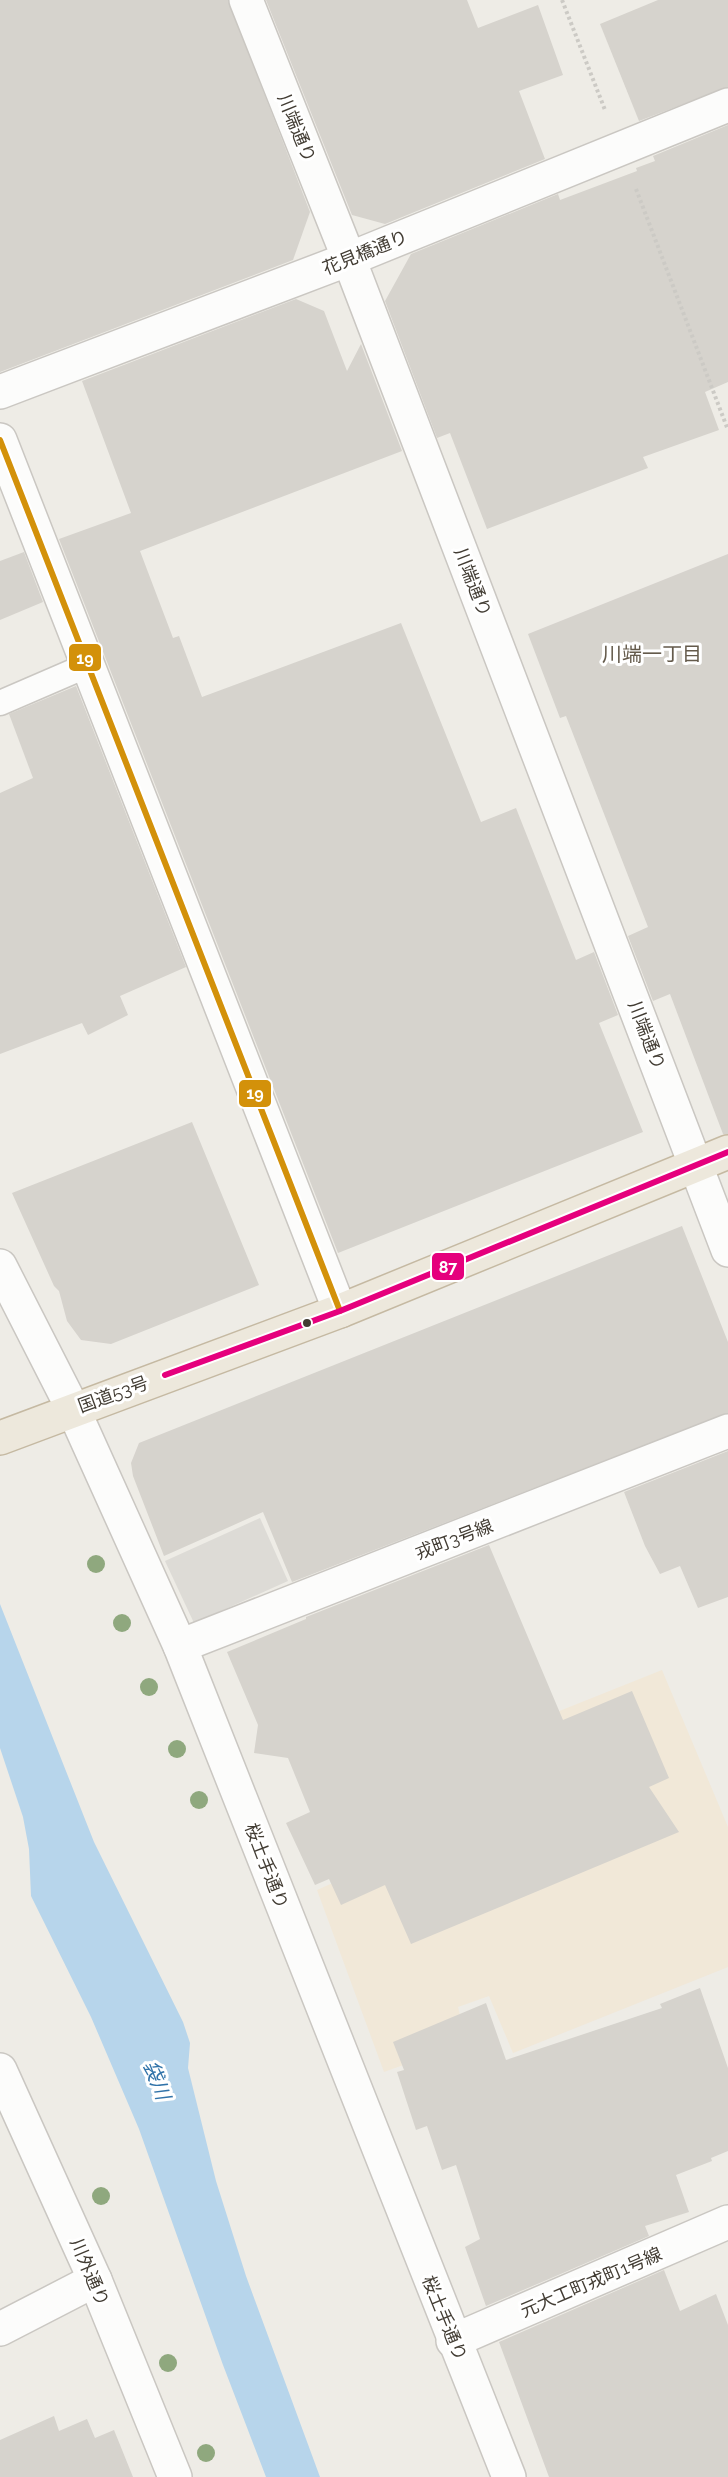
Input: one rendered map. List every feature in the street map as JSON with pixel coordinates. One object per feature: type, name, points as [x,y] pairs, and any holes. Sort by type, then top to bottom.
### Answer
[{"type":"highway","name":"国道53号","points":[[0,1438],[340,1311],[728,1152]]},
{"type":"street","name":"川端通り","points":[[246,0],[349,259],[728,1250]]},
{"type":"street","name":"花見橋通り","points":[[0,392],[349,259],[728,105]]},
{"type":"street","points":[[0,440],[340,1311]]},
{"type":"street","name":"桜土手通り","points":[[0,1266],[60,1414],[180,1646],[453,2341],[509,2477]]},
{"type":"street","name":"戎町3号線","points":[[180,1646],[728,1431]]},
{"type":"street","name":"川外通り","points":[[0,2070],[95,2280],[175,2477]]},
{"type":"street","name":"元大工町戎町1号線","points":[[453,2341],[728,2222]]},
{"type":"street","points":[[0,2329],[95,2280]]},
{"type":"lane","points":[[0,703],[88,665]]},
{"type":"path","points":[[562,0],[728,430]]},
{"type":"shaded area","points":[[260,1518],[288,1581],[194,1623],[165,1561]]},
{"type":"shaded area","points":[[662,1670],[728,1827],[728,1967],[513,2053],[489,1996],[458,2007],[467,2042],[384,2072],[317,1890],[429,1840],[399,1775]]},
{"type":"water","name":"袋川","points":[[0,1604],[94,1842],[183,2022],[190,2043],[188,2068],[216,2181],[246,2276],[320,2477],[266,2477],[223,2365],[139,2129],[91,2017],[31,1896],[29,1849],[23,1817],[0,1748]]},
{"type":"building","points":[[0,0],[228,0],[310,212],[293,260],[0,372]]},
{"type":"building","points":[[266,0],[467,0],[478,28],[538,5],[563,75],[519,91],[545,159],[385,224],[352,215]]},
{"type":"building","points":[[658,0],[728,0],[728,87],[639,121],[600,24]]},
{"type":"building","points":[[728,125],[728,382],[705,392],[719,430],[643,457],[648,468],[487,529],[450,433],[437,438],[385,301],[411,254],[558,194],[560,200],[637,171],[636,168],[655,161],[653,156]]},
{"type":"building","points":[[296,299],[324,311],[347,371],[361,344],[402,451],[140,551],[173,638],[179,636],[202,697],[401,623],[481,822],[516,808],[576,960],[594,952],[618,1015],[599,1023],[643,1132],[338,1253],[59,539],[131,513],[82,381]]},
{"type":"building","points":[[24,552],[43,602],[0,620],[0,561]]},
{"type":"building","points":[[728,554],[728,1134],[723,1134],[670,994],[653,1001],[628,936],[648,927],[566,716],[560,718],[528,634]]},
{"type":"building","points":[[76,686],[186,967],[120,996],[128,1015],[88,1035],[82,1023],[0,1054],[0,793],[33,778],[9,714]]},
{"type":"building","points":[[192,1122],[259,1285],[111,1344],[81,1340],[67,1321],[59,1291],[54,1286],[12,1193]]},
{"type":"building","points":[[682,1226],[728,1342],[728,1413],[292,1582],[263,1512],[164,1556],[133,1476],[131,1463],[139,1443]]},
{"type":"building","points":[[728,1451],[728,1597],[698,1608],[680,1566],[660,1574],[645,1546],[624,1492]]},
{"type":"building","points":[[489,1545],[563,1720],[632,1691],[669,1778],[649,1787],[679,1832],[411,1944],[385,1885],[341,1905],[329,1879],[315,1885],[286,1823],[310,1812],[288,1758],[254,1753],[258,1725],[227,1652],[306,1619],[306,1617]]},
{"type":"building","points":[[700,1988],[728,2068],[728,2151],[711,2158],[712,2161],[676,2175],[689,2212],[645,2226],[649,2236],[486,2306],[465,2247],[480,2239],[456,2165],[442,2170],[427,2126],[416,2130],[397,2072],[404,2070],[393,2042],[486,2003],[506,2060],[662,2008],[660,2004]]},
{"type":"building","points":[[664,2270],[680,2311],[716,2294],[728,2325],[728,2477],[549,2477],[499,2342]]},
{"type":"building","points":[[54,2416],[59,2431],[87,2419],[95,2438],[114,2430],[133,2477],[0,2477],[0,2440]]},
{"type":"transit line","name":"19","points":[[0,440],[340,1311]]},
{"type":"transit line","name":"87","points":[[165,1375],[340,1311],[728,1152]]},
{"type":"district","name":"川端一丁目","points":[[652,654]]}]
